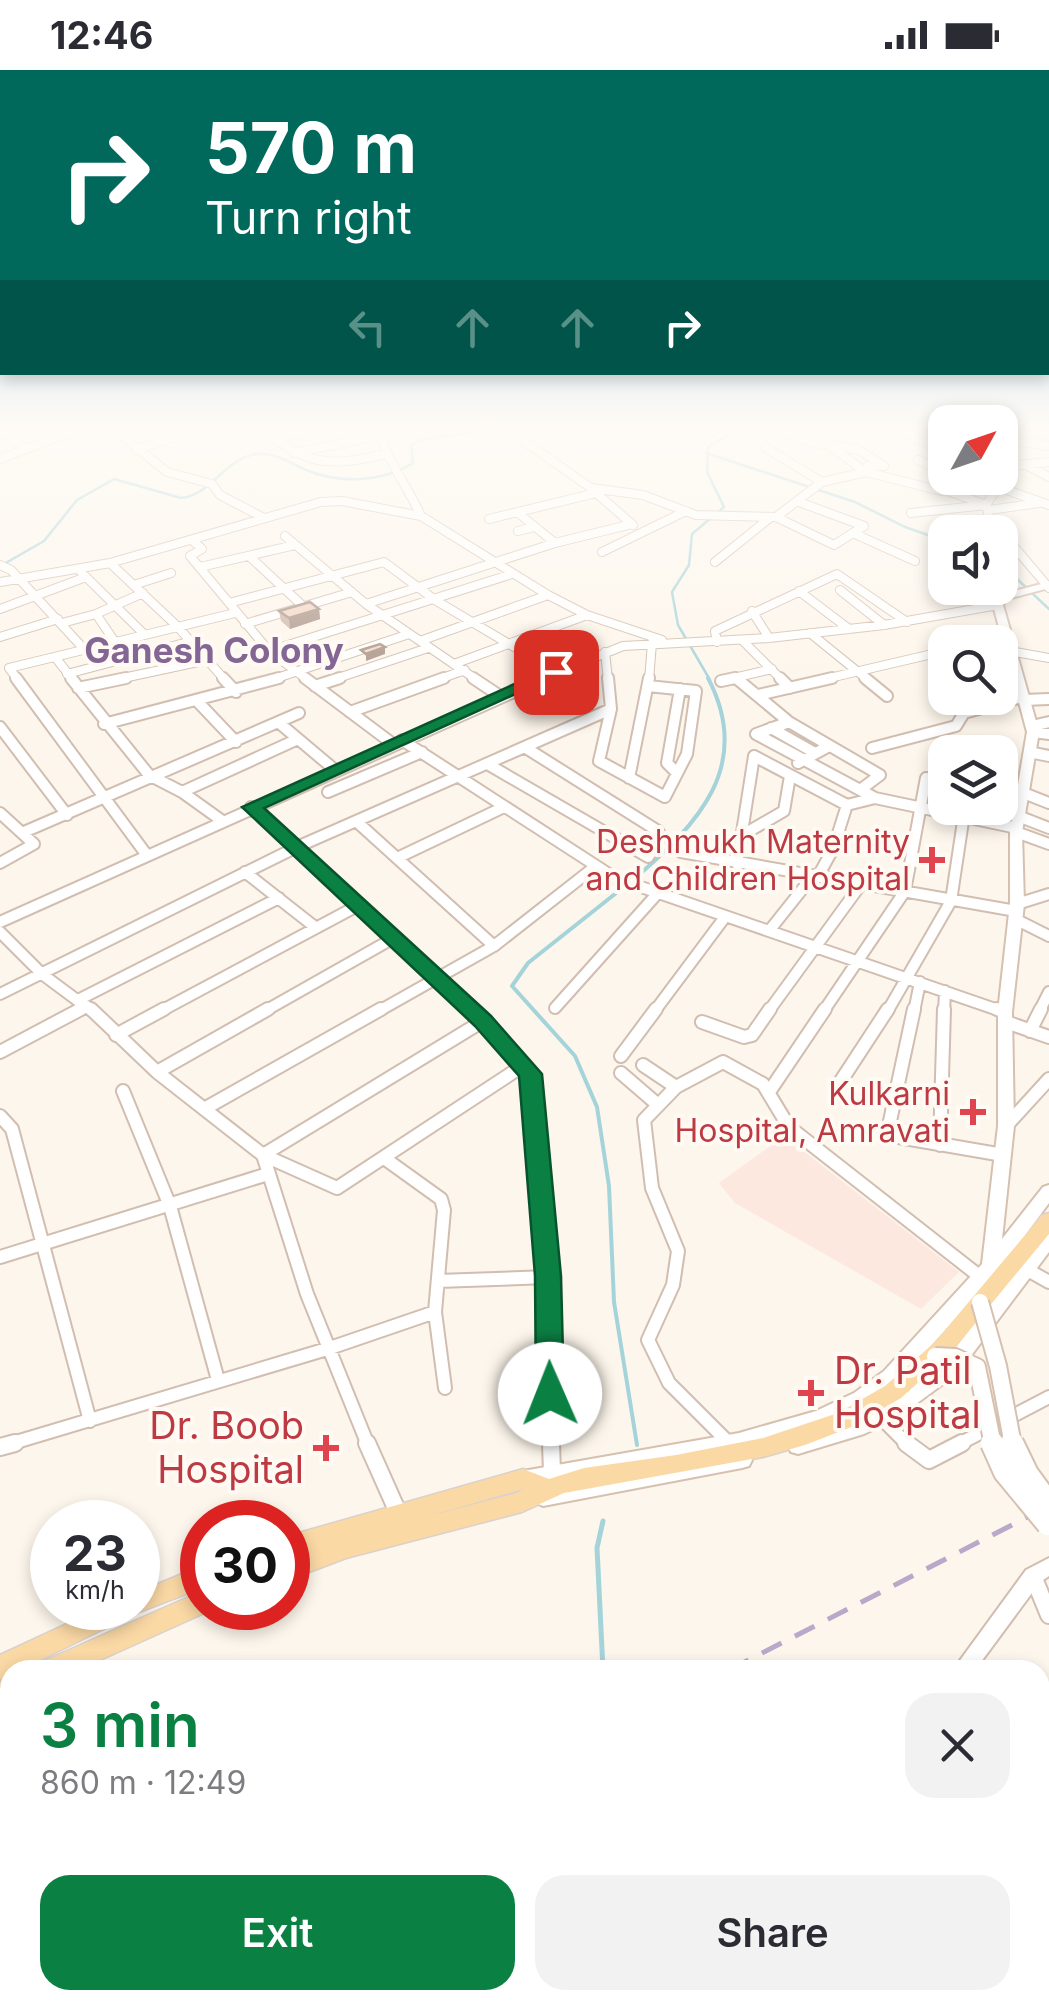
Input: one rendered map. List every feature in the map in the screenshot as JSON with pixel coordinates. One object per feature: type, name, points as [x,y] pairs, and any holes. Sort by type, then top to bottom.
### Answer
[{"type":"main road","points":[[1018,593],[1045,587]]},
{"type":"main road","points":[[998,605],[1003,625]]},
{"type":"main road","points":[[1018,683],[1032,729],[1018,817]]},
{"type":"main road","points":[[987,1274],[1006,1126],[1005,1017],[1016,911],[1017,825]]},
{"type":"main road","points":[[310,1541],[776,1430],[863,1397],[910,1357],[987,1274],[1049,1190]]},
{"type":"main road","points":[[540,1485],[697,1462],[814,1432],[865,1410],[900,1387],[956,1336],[1049,1220]]},
{"type":"main road","points":[[540,1485],[682,1474],[786,1450],[880,1417],[952,1368],[1049,1240]]},
{"type":"main road","points":[[980,1302],[1002,1386],[1012,1447],[1028,1478],[1049,1504]]},
{"type":"main road","points":[[934,1356],[955,1357],[976,1368],[991,1442],[1005,1472],[1049,1524]]},
{"type":"main road","points":[[310,1560],[402,1522]]},
{"type":"main road","points":[[72,1660],[180,1612]]},
{"type":"main road","points":[[17,1660],[80,1630]]},
{"type":"street","points":[[259,516],[264,518]]},
{"type":"street","points":[[0,608],[110,563],[274,516]]},
{"type":"street","points":[[422,516],[495,564],[587,616],[669,641]]},
{"type":"street","points":[[488,520],[504,516]]},
{"type":"street","points":[[521,516],[555,543]]},
{"type":"street","points":[[623,516],[642,532]]},
{"type":"street","points":[[602,552],[677,516]]},
{"type":"street","points":[[706,516],[774,517],[834,545],[864,526],[836,516]]},
{"type":"street","points":[[991,516],[1045,587]]},
{"type":"street","points":[[714,562],[774,517]]},
{"type":"street","points":[[418,588],[415,586],[555,543],[632,524]]},
{"type":"street","points":[[518,532],[534,527]]},
{"type":"street","points":[[855,534],[915,561]]},
{"type":"street","points":[[284,536],[383,617],[500,696]]},
{"type":"street","points":[[192,540],[202,549],[190,556],[268,651],[350,712],[422,752],[614,878],[945,991],[1049,1037]]},
{"type":"street","points":[[200,567],[295,545]]},
{"type":"street","points":[[249,556],[304,607]]},
{"type":"street","points":[[229,602],[384,562],[435,600],[556,672]]},
{"type":"street","points":[[110,563],[178,626],[188,642],[236,692]]},
{"type":"street","points":[[0,565],[12,570],[84,649]]},
{"type":"street","points":[[134,585],[171,572]]},
{"type":"street","points":[[0,582],[83,574],[145,635]]},
{"type":"street","points":[[268,651],[512,574]]},
{"type":"street","points":[[717,642],[715,631],[836,574],[907,622]]},
{"type":"street","points":[[366,604],[418,588]]},
{"type":"street","points":[[840,590],[884,625]]},
{"type":"street","points":[[799,591],[848,628]]},
{"type":"street","points":[[245,624],[352,592]]},
{"type":"street","points":[[0,638],[96,614],[143,594]]},
{"type":"street","points":[[315,686],[548,595]]},
{"type":"street","points":[[0,597],[11,605]]},
{"type":"street","points":[[0,922],[500,696],[623,646],[769,638],[907,622],[998,605]]},
{"type":"street","points":[[752,612],[769,638]]},
{"type":"street","points":[[146,854],[8,668],[236,613]]},
{"type":"street","points":[[96,614],[115,642]]},
{"type":"street","points":[[454,664],[587,616]]},
{"type":"street","points":[[810,633],[888,696]]},
{"type":"street","points":[[104,724],[236,692],[409,634]]},
{"type":"street","points":[[742,640],[790,688]]},
{"type":"street","points":[[67,674],[188,642]]},
{"type":"street","points":[[629,778],[648,686],[652,642]]},
{"type":"street","points":[[1018,647],[1049,658]]},
{"type":"street","points":[[606,652],[611,709],[598,761],[665,797],[687,754],[696,691],[648,686]]},
{"type":"street","points":[[758,696],[928,655]]},
{"type":"street","points":[[54,657],[148,775],[182,792],[221,820]]},
{"type":"street","points":[[78,688],[207,660]]},
{"type":"street","points":[[720,681],[772,669]]},
{"type":"street","points":[[350,712],[465,670]]},
{"type":"street","points":[[735,678],[789,722],[880,775],[860,790]]},
{"type":"street","points":[[676,772],[667,763],[680,689]]},
{"type":"street","points":[[872,748],[956,726],[964,714],[1022,699],[1049,698]]},
{"type":"street","points":[[198,702],[236,742]]},
{"type":"street","points":[[0,994],[297,847],[611,709]]},
{"type":"street","points":[[24,832],[299,712]]},
{"type":"street","points":[[278,722],[336,770]]},
{"type":"street","points":[[789,722],[756,734],[875,798],[928,809]]},
{"type":"street","points":[[1032,729],[1049,722]]},
{"type":"street","points":[[0,727],[67,815]]},
{"type":"street","points":[[771,728],[815,753]]},
{"type":"street","points":[[1032,729],[1049,734]]},
{"type":"street","points":[[182,792],[298,739]]},
{"type":"street","points":[[739,837],[784,811],[786,774],[801,760],[829,746]]},
{"type":"street","points":[[489,765],[648,857],[662,836],[658,832],[526,748]]},
{"type":"street","points":[[328,792],[422,752]]},
{"type":"street","points":[[1030,752],[1049,756]]},
{"type":"street","points":[[737,864],[754,756],[847,806],[875,798]]},
{"type":"street","points":[[769,1092],[904,891],[926,778]]},
{"type":"street","points":[[1021,792],[1049,803]]},
{"type":"street","points":[[768,931],[826,864],[847,806]]},
{"type":"street","points":[[251,807],[483,1021],[530,1074],[548,1276],[540,1485]]},
{"type":"street","points":[[397,858],[504,807]]},
{"type":"street","points":[[0,862],[32,848],[33,842],[3,819]]},
{"type":"street","points":[[356,821],[494,946]]},
{"type":"street","points":[[835,1090],[914,980],[950,900],[962,825]]},
{"type":"street","points":[[1017,825],[1049,828]]},
{"type":"street","points":[[1017,825],[1049,844]]},
{"type":"street","points":[[681,852],[1016,911],[1049,936]]},
{"type":"street","points":[[204,1108],[494,946],[596,866]]},
{"type":"street","points":[[245,872],[314,927]]},
{"type":"street","points":[[702,1022],[744,1037],[752,1035],[862,883]]},
{"type":"street","points":[[555,1008],[657,894]]},
{"type":"street","points":[[1016,911],[1049,894]]},
{"type":"street","points":[[0,1052],[279,898]]},
{"type":"street","points":[[116,1035],[359,905]]},
{"type":"street","points":[[621,1056],[725,917]]},
{"type":"street","points":[[0,932],[42,974],[83,1003],[157,1072],[263,1155],[336,1188],[524,1065]]},
{"type":"street","points":[[157,1072],[392,939]]},
{"type":"street","points":[[914,980],[887,1134],[1003,1155]]},
{"type":"street","points":[[940,1145],[945,991]]},
{"type":"street","points":[[1030,1030],[1049,992]]},
{"type":"street","points":[[263,1155],[483,1021]]},
{"type":"street","points":[[727,1441],[669,1383],[648,1340],[666,1307],[678,1251],[674,1231],[655,1201],[644,1120],[676,1087],[723,1062],[764,1084],[790,1127],[987,1274]]},
{"type":"street","points":[[643,1065],[676,1087]]},
{"type":"street","points":[[621,1074],[657,1104]]},
{"type":"street","points":[[1006,1126],[1049,1079]]},
{"type":"street","points":[[123,1091],[170,1206],[218,1380]]},
{"type":"street","points":[[0,1116],[12,1129],[90,1421]]},
{"type":"street","points":[[263,1155],[327,1349],[402,1522]]},
{"type":"street","points":[[384,1158],[441,1199],[444,1210],[434,1312],[446,1388]]},
{"type":"street","points":[[0,1257],[268,1174]]},
{"type":"street","points":[[1026,1268],[1049,1282]]},
{"type":"street","points":[[438,1282],[548,1276]]},
{"type":"street","points":[[0,1447],[327,1349],[434,1312]]},
{"type":"street","points":[[880,1417],[919,1456],[929,1460],[1049,1397]]},
{"type":"street","points":[[1041,1571],[1049,1615]]},
{"type":"street","points":[[971,1660],[1041,1571]]},
{"type":"shaded area","points":[[784,1136],[959,1272],[921,1309],[735,1203],[719,1183]]},
{"type":"building","points":[[310,602],[319,609],[289,618],[279,611]]},
{"type":"building","points":[[380,644],[385,647],[366,654],[361,650]]},
{"type":"waterway","points":[[4,564],[44,541],[64,516]]},
{"type":"waterway","points":[[710,680],[678,625],[672,592],[689,565],[692,534],[714,516]]},
{"type":"waterway","points":[[882,516],[928,535]]},
{"type":"waterway","points":[[1018,580],[1049,609]]},
{"type":"waterway","points":[[633,880],[697,815],[722,766],[725,739],[721,710],[708,678]]},
{"type":"waterway","points":[[625,886],[528,963],[512,986],[575,1056],[597,1107],[609,1186],[614,1302],[637,1445]]},
{"type":"waterway","points":[[603,1521],[597,1548],[603,1660]]},
{"type":"railway","points":[[749,1660],[1049,1506]]},
{"type":"place","name":"Deshmukh Maternity and Children Hospital","points":[[932,860]]},
{"type":"place","name":"Kulkarni Hospital, Amravati","points":[[973,1112]]},
{"type":"place","name":"Dr. Patil Hospital","points":[[811,1393]]},
{"type":"place","name":"Dr. Boob Hospital","points":[[326,1448]]},
{"type":"district","name":"Ganesh Colony","points":[[214,651]]},
{"type":"route","points":[[550,1394],[548,1276],[530,1074],[483,1021],[251,807],[556,672]]}]
